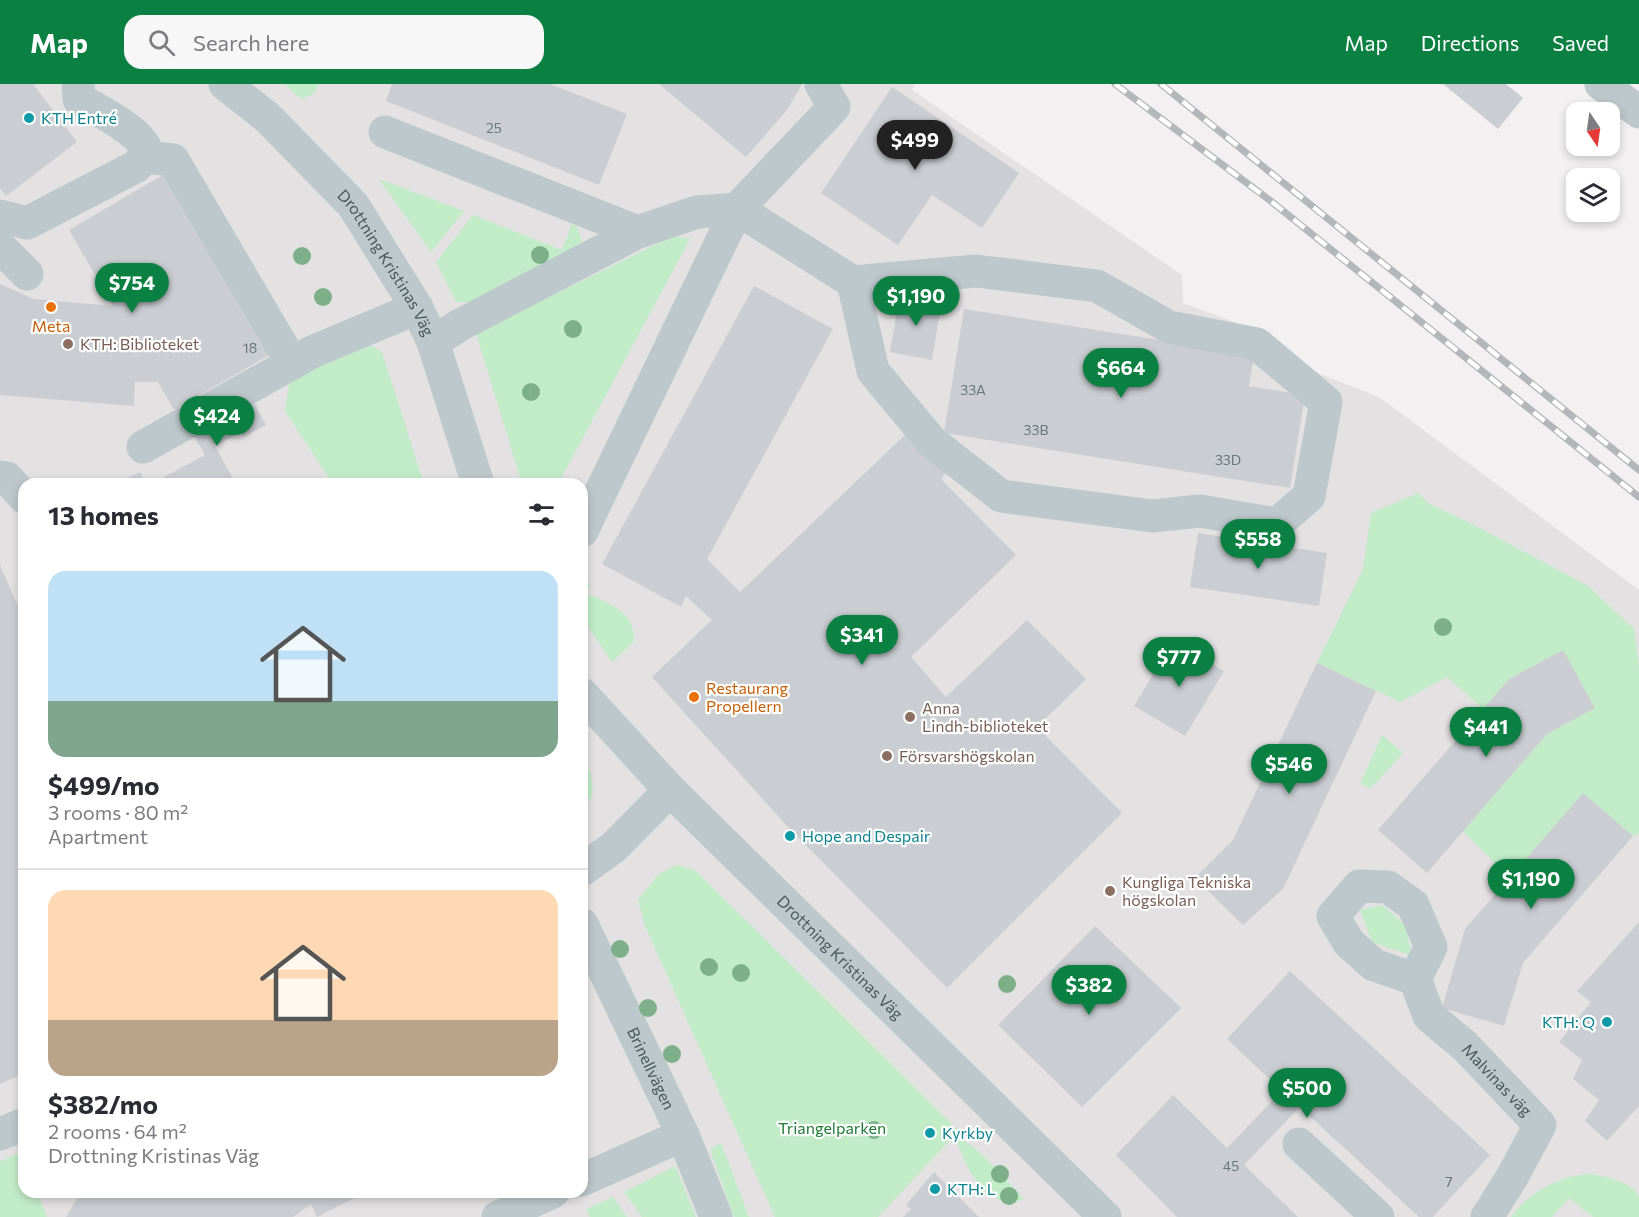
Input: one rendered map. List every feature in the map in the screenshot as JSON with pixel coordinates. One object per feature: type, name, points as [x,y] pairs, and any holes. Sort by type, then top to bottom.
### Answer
[{"type":"street","points":[[0,216],[27,223],[96,185],[137,166],[147,152],[146,146],[137,135],[79,99],[78,84]]},
{"type":"street","name":"Drottning Kristinas Väg","points":[[225,84],[268,118],[353,205],[417,308],[433,342],[476,478]]},
{"type":"street","points":[[588,519],[737,209],[834,107],[820,84]]},
{"type":"street","points":[[1601,84],[1639,112]]},
{"type":"street","points":[[385,132],[638,232]]},
{"type":"street","points":[[144,157],[173,160],[292,363]]},
{"type":"street","points":[[433,342],[460,325],[638,232],[697,212],[737,209],[853,282],[976,271],[1097,286],[1169,327],[1257,344],[1326,402],[1309,496],[1277,524],[1200,512],[1152,516],[1001,496],[932,442],[873,371],[853,282]]},
{"type":"street","points":[[0,247],[27,274]]},
{"type":"street","points":[[143,447],[312,352],[417,308]]},
{"type":"street","points":[[0,477],[7,478],[18,490]]},
{"type":"street","name":"Drottning Kristinas Väg","points":[[588,701],[670,790],[1105,1217]]},
{"type":"street","points":[[588,866],[614,847],[670,790]]},
{"type":"street","name":"Brinellvägen","points":[[588,937],[683,1135],[716,1217]]},
{"type":"street","name":"Malvinas väg","points":[[1415,979],[1429,1016],[1465,1046],[1539,1125],[1512,1177],[1487,1217]]},
{"type":"street","points":[[0,1134],[18,1126]]},
{"type":"street","points":[[588,1177],[683,1135]]},
{"type":"street","points":[[1299,1144],[1378,1217]]},
{"type":"street","points":[[498,1217],[540,1198]]},
{"type":"shaded area","name":"Kungliga Tekniska högskolan","points":[[0,84],[915,84],[912,90],[1182,275],[1183,303],[1272,336],[1305,368],[1379,397],[1639,590],[1639,1217],[0,1217]]},
{"type":"green space","points":[[284,84],[318,84],[312,95],[300,98]]},
{"type":"green space","points":[[379,179],[464,211],[431,252]]},
{"type":"green space","points":[[473,215],[562,250],[572,224],[578,228],[582,241],[571,255],[472,302],[456,302],[436,262]]},
{"type":"green space","points":[[673,236],[690,239],[561,478],[520,478],[476,333]]},
{"type":"green space","points":[[372,346],[382,352],[422,478],[329,478],[285,411],[289,384],[323,362]]},
{"type":"green space","points":[[1418,493],[1428,503],[1588,586],[1634,629],[1639,668],[1639,833],[1633,836],[1583,793],[1510,878],[1463,831],[1547,734],[1595,708],[1563,650],[1509,679],[1483,709],[1447,677],[1400,702],[1317,663],[1363,569],[1371,513]]},
{"type":"green space","points":[[588,594],[620,610],[631,623],[634,642],[612,662],[588,627]]},
{"type":"green space","points":[[1382,735],[1403,753],[1371,788],[1360,784]]},
{"type":"green space","points":[[588,767],[591,777],[591,799],[588,802]]},
{"type":"green space","name":"Triangelparken","points":[[677,865],[695,870],[959,1131],[956,1135],[981,1153],[1024,1199],[1014,1202],[1002,1201],[982,1187],[968,1167],[954,1136],[878,1217],[775,1217],[645,926],[638,900],[659,874]]},
{"type":"green space","points":[[1382,905],[1405,925],[1412,956],[1372,942],[1360,910]]},
{"type":"green space","points":[[721,1143],[749,1217],[734,1217],[710,1150]]},
{"type":"green space","points":[[18,1154],[18,1198],[39,1198],[47,1217],[0,1217],[0,1161]]},
{"type":"green space","points":[[675,1166],[696,1217],[642,1217],[624,1192]]},
{"type":"green space","points":[[1591,1174],[1618,1181],[1632,1188],[1639,1197],[1639,1217],[1593,1217],[1569,1198],[1552,1217],[1511,1217],[1527,1200],[1557,1181]]},
{"type":"green space","points":[[613,1197],[627,1217],[590,1217],[586,1209]]},
{"type":"building","name":"KTH Entré","points":[[0,84],[33,84],[77,142],[6,196],[0,188]]},
{"type":"building","points":[[392,84],[550,84],[627,114],[599,185],[386,101]]},
{"type":"building","points":[[659,84],[802,84],[787,110],[746,157]]},
{"type":"building","points":[[1443,84],[1506,84],[1523,98],[1498,129]]},
{"type":"building","points":[[892,87],[1019,173],[982,228],[932,195],[898,245],[821,193]]},
{"type":"building","points":[[166,173],[271,354],[174,410],[158,382],[135,382],[134,406],[0,395],[0,284],[34,299],[113,306],[69,230]]},
{"type":"building","points":[[754,286],[833,329],[707,559],[740,592],[906,434],[946,473],[941,479],[1016,555],[911,657],[946,697],[1027,620],[1086,679],[1037,727],[1122,813],[947,988],[788,827],[652,677],[712,620],[686,596],[681,607],[602,564]]},
{"type":"building","points":[[900,294],[942,301],[932,360],[890,352]]},
{"type":"building","points":[[964,309],[1254,355],[1249,386],[1305,395],[1290,488],[944,433]]},
{"type":"building","points":[[252,399],[266,425],[244,437],[241,432],[215,446],[233,478],[162,478],[205,455],[192,432]]},
{"type":"building","points":[[140,472],[144,478],[128,478]]},
{"type":"building","points":[[1198,533],[1327,553],[1319,606],[1190,587]]},
{"type":"building","points":[[0,565],[18,606],[18,1076],[0,1084]]},
{"type":"building","points":[[1173,641],[1224,671],[1185,736],[1134,706]]},
{"type":"building","points":[[1563,650],[1595,708],[1547,734],[1427,873],[1378,830],[1509,679]]},
{"type":"building","points":[[1317,663],[1376,691],[1283,889],[1243,925],[1195,878],[1233,840]]},
{"type":"building","points":[[1583,793],[1633,836],[1523,963],[1504,1026],[1442,1008],[1465,929]]},
{"type":"building","name":"KTH: Q","points":[[1639,922],[1639,1106],[1607,1141],[1585,1121],[1599,1100],[1573,1079],[1582,1060],[1559,1042],[1591,1002],[1577,991]]},
{"type":"building","points":[[1095,926],[1181,1008],[1082,1107],[998,1025]]},
{"type":"building","points":[[1290,971],[1490,1155],[1433,1217],[1419,1217],[1300,1107],[1244,1165],[1298,1217],[1177,1217],[1116,1155],[1173,1095],[1227,1148],[1282,1091],[1227,1039]]},
{"type":"building","name":"KTH: L","points":[[934,1172],[979,1217],[903,1217],[911,1209],[906,1205]]},
{"type":"building","points":[[77,1198],[355,1198],[317,1217],[311,1204],[293,1217],[66,1217]]},
{"type":"railway","points":[[1115,84],[1272,202],[1639,497]]},
{"type":"railway","points":[[1161,84],[1639,470]]},
{"type":"place","name":"KTH Entré","points":[[29,118]]},
{"type":"place","name":"Meta","points":[[51,307]]},
{"type":"place","name":"KTH: Biblioteket","points":[[68,344]]},
{"type":"place","name":"Restaurang Propellern","points":[[694,697]]},
{"type":"place","name":"Anna Lindh-biblioteket","points":[[910,717]]},
{"type":"place","name":"Försvarshögskolan","points":[[887,756]]},
{"type":"place","name":"Hope and Despair","points":[[790,836]]},
{"type":"place","name":"Kungliga Tekniska högskolan","points":[[1110,891]]},
{"type":"place","name":"KTH: Q","points":[[1607,1022]]},
{"type":"place","name":"Kyrkby","points":[[930,1133]]},
{"type":"place","name":"KTH: L","points":[[935,1189]]}]
